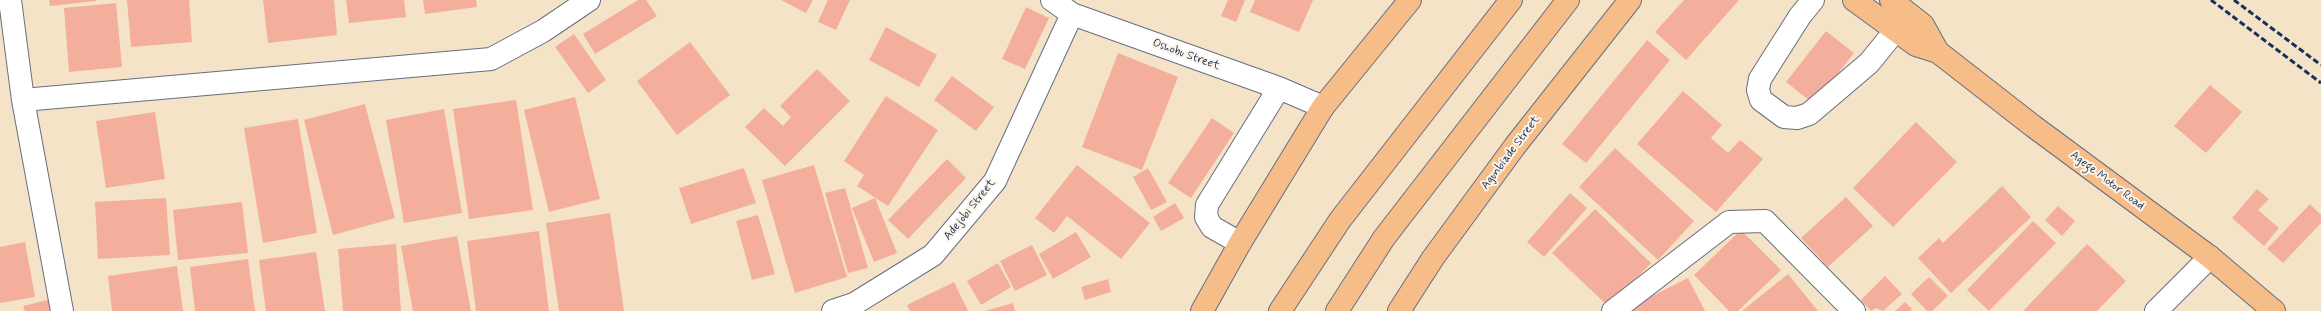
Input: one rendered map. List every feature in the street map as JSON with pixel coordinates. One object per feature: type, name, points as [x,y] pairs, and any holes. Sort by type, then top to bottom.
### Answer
[{"type":"main road","points":[[1202,311],[1240,243],[1323,106],[1410,0]]},
{"type":"main road","points":[[1280,311],[1340,220],[1511,0]]},
{"type":"main road","points":[[1337,311],[1384,238],[1568,0]]},
{"type":"main road","name":"Agunbiade Street","points":[[1400,311],[1434,258],[1515,146],[1630,0]]},
{"type":"main road","name":"Agege Motor Road","points":[[1854,0],[1895,32],[1916,45],[1938,52],[2033,126],[2210,257],[2274,311]]},
{"type":"main road","name":"Agege Motor Road","points":[[1891,0],[1923,25],[1938,52]]},
{"type":"street","points":[[10,0],[24,100],[62,311]]},
{"type":"street","points":[[24,100],[491,59],[543,31],[589,0]]},
{"type":"street","name":"Oshobu Street","points":[[1052,0],[1072,14],[1279,88],[1323,106]]},
{"type":"street","points":[[1813,0],[1800,16],[1760,79],[1758,90],[1761,100],[1784,116],[1797,118],[1809,114],[1869,63],[1895,32]]},
{"type":"street","name":"Adejobi Street","points":[[833,311],[854,304],[933,255],[995,181],[1072,14]]},
{"type":"street","points":[[1240,243],[1212,227],[1206,218],[1207,205],[1279,88]]},
{"type":"street","points":[[1613,311],[1729,222],[1765,221],[1854,311]]},
{"type":"street","points":[[2156,311],[2210,257]]},
{"type":"building","points":[[49,0],[96,0],[96,1],[50,6]]},
{"type":"building","points":[[127,0],[189,0],[192,42],[131,47]]},
{"type":"building","points":[[263,0],[334,0],[337,35],[268,43]]},
{"type":"building","points":[[346,0],[404,0],[406,17],[349,23]]},
{"type":"building","points":[[423,0],[476,0],[477,7],[425,14]]},
{"type":"building","points":[[638,0],[646,0],[657,16],[595,54],[583,34]]},
{"type":"building","points":[[781,0],[813,0],[806,13]]},
{"type":"building","points":[[828,0],[850,0],[836,30],[818,22]]},
{"type":"building","points":[[1228,0],[1245,0],[1236,22],[1221,16]]},
{"type":"building","points":[[1255,0],[1313,0],[1299,32],[1250,12]]},
{"type":"building","points":[[1684,0],[1739,0],[1686,60],[1655,32]]},
{"type":"building","points":[[116,3],[122,67],[69,72],[64,8]]},
{"type":"building","points":[[1026,7],[1049,18],[1025,69],[1002,59]]},
{"type":"building","points":[[886,27],[937,55],[919,87],[869,60]]},
{"type":"building","points":[[1826,31],[1854,53],[1814,104],[1786,82]]},
{"type":"building","points":[[574,34],[606,80],[588,93],[555,47]]},
{"type":"building","points":[[1647,40],[1670,60],[1586,163],[1562,144]]},
{"type":"building","points":[[690,42],[730,95],[677,135],[637,81]]},
{"type":"building","points":[[1118,53],[1178,77],[1142,170],[1082,147]]},
{"type":"building","points":[[817,69],[850,101],[785,166],[745,127],[764,108],[783,126],[791,117],[780,106]]},
{"type":"building","points":[[952,76],[994,107],[976,131],[934,100]]},
{"type":"building","points":[[2210,85],[2242,112],[2206,153],[2174,126]]},
{"type":"building","points":[[1683,91],[1722,125],[1711,138],[1728,153],[1740,140],[1763,159],[1716,212],[1637,144]]},
{"type":"building","points":[[886,96],[938,130],[888,206],[857,186],[864,175],[844,161]]},
{"type":"building","points":[[575,97],[600,199],[549,212],[524,110]]},
{"type":"building","points":[[516,100],[533,210],[469,219],[453,109]]},
{"type":"building","points":[[365,104],[395,218],[333,235],[304,120]]},
{"type":"building","points":[[444,109],[462,213],[404,223],[386,120]]},
{"type":"building","points":[[155,112],[165,179],[106,188],[96,121]]},
{"type":"building","points":[[1212,118],[1234,133],[1191,198],[1168,183]]},
{"type":"building","points":[[298,119],[317,233],[263,243],[244,128]]},
{"type":"building","points":[[1916,122],[1957,162],[1893,227],[1853,188]]},
{"type":"building","points":[[1615,148],[1694,221],[1658,260],[1579,187]]},
{"type":"building","points":[[947,159],[966,178],[908,239],[888,220]]},
{"type":"building","points":[[814,165],[847,277],[795,293],[762,180]]},
{"type":"building","points":[[1077,165],[1150,223],[1121,259],[1067,216],[1054,233],[1035,218]]},
{"type":"building","points":[[744,168],[756,203],[691,224],[679,188]]},
{"type":"building","points":[[1148,168],[1167,202],[1151,210],[1133,177]]},
{"type":"building","points":[[2002,186],[2031,217],[1951,293],[1918,258],[1939,238],[1943,243]]},
{"type":"building","points":[[845,188],[868,268],[848,273],[825,193]]},
{"type":"building","points":[[2257,189],[2269,199],[2258,210],[2279,228],[2264,246],[2232,218]]},
{"type":"building","points":[[1570,193],[1587,208],[1544,257],[1527,242]]},
{"type":"building","points":[[1846,197],[1873,226],[1828,267],[1801,238]]},
{"type":"building","points":[[166,198],[170,255],[98,259],[95,202]]},
{"type":"building","points":[[875,198],[897,253],[874,262],[852,208]]},
{"type":"building","points":[[242,202],[248,253],[178,260],[173,210]]},
{"type":"building","points":[[1175,203],[1184,218],[1161,231],[1153,217]]},
{"type":"building","points":[[2310,204],[2321,215],[2321,223],[2283,263],[2267,249]]},
{"type":"building","points":[[2058,206],[2075,221],[2062,236],[2045,220]]},
{"type":"building","points":[[1595,209],[1651,263],[1609,307],[1552,253]]},
{"type":"building","points":[[610,213],[624,311],[559,311],[546,223]]},
{"type":"building","points":[[758,215],[775,274],[752,280],[736,221]]},
{"type":"building","points":[[2033,221],[2056,243],[1989,311],[1967,290]]},
{"type":"building","points":[[1741,230],[1781,270],[1738,311],[1729,311],[1694,275]]},
{"type":"building","points":[[539,231],[549,311],[476,311],[467,241]]},
{"type":"building","points":[[1076,232],[1091,257],[1053,279],[1039,254]]},
{"type":"building","points":[[457,236],[471,311],[413,311],[401,246]]},
{"type":"building","points":[[25,242],[35,297],[0,303],[0,247]]},
{"type":"building","points":[[396,244],[401,311],[343,311],[338,249]]},
{"type":"building","points":[[2087,244],[2126,281],[2097,311],[2023,311]]},
{"type":"building","points":[[1032,245],[1047,275],[1015,291],[1000,261]]},
{"type":"building","points":[[316,252],[325,311],[266,311],[259,260]]},
{"type":"building","points":[[248,259],[255,311],[195,311],[190,267]]},
{"type":"building","points":[[998,263],[1011,287],[981,305],[967,281]]},
{"type":"building","points":[[177,266],[183,311],[112,311],[108,276]]},
{"type":"building","points":[[1788,274],[1818,311],[1742,311]]},
{"type":"building","points":[[1885,276],[1902,294],[1883,311],[1876,308],[1871,311],[1861,300]]},
{"type":"building","points":[[1929,277],[1948,296],[1932,311],[1927,311],[1911,294]]},
{"type":"building","points":[[1688,278],[1705,311],[1631,311],[1630,307]]},
{"type":"building","points":[[1108,279],[1111,292],[1085,300],[1081,287]]},
{"type":"building","points":[[954,282],[968,311],[910,311],[907,305]]},
{"type":"building","points":[[51,299],[54,311],[25,311],[23,306]]},
{"type":"building","points":[[1905,302],[1912,309],[1910,311],[1895,311]]},
{"type":"building","points":[[1013,303],[1015,311],[985,311]]},
{"type":"railway","points":[[2211,0],[2321,83]]},
{"type":"railway","points":[[2234,0],[2321,65]]}]
